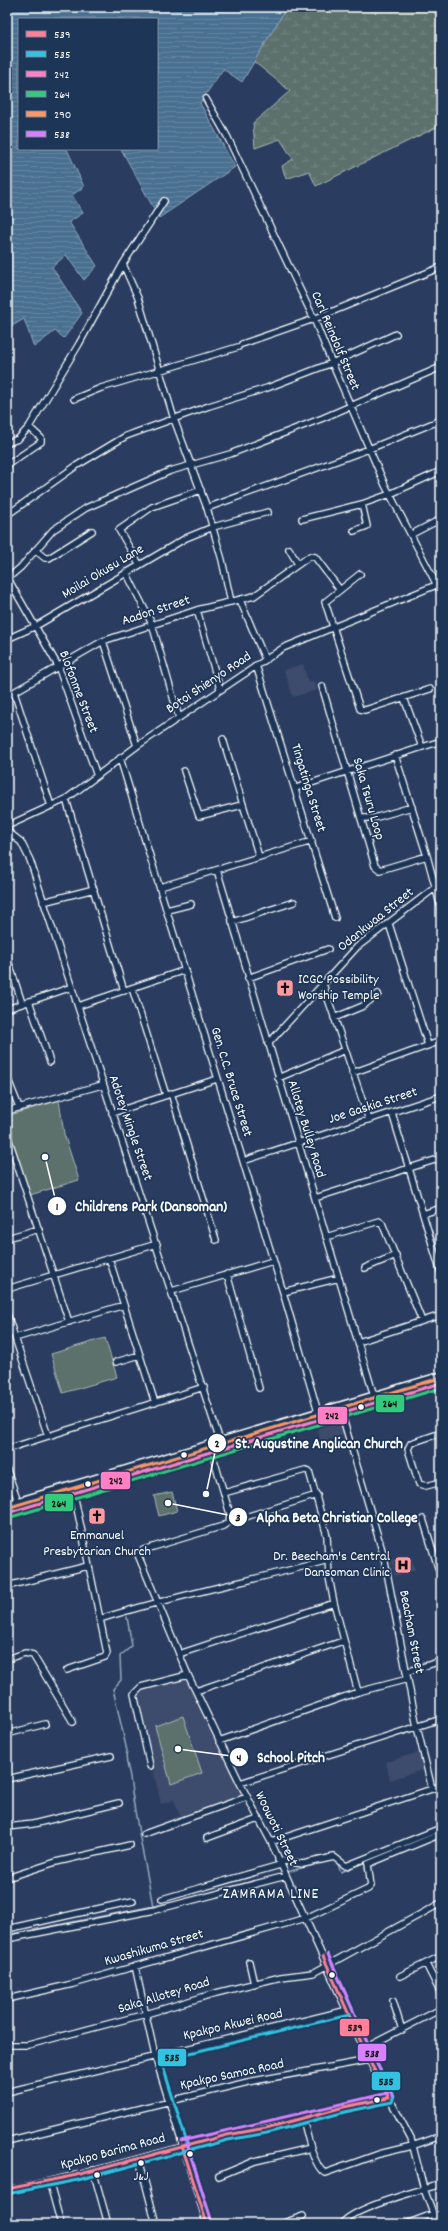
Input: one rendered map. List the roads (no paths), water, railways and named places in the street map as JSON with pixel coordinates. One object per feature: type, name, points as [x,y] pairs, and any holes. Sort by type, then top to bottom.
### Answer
[{"type":"main road","points":[[7,1506],[20,1506],[74,1494],[210,1447],[220,1441],[441,1376]]},
{"type":"main road","points":[[7,1513],[20,1506],[210,1447],[341,1412],[441,1383]]},
{"type":"street","name":"Carl Reindolf Street","points":[[206,99],[227,136],[314,319],[369,449],[390,494],[439,584],[441,593]]},
{"type":"street","points":[[7,443],[18,439],[28,427],[79,344],[123,264],[164,201]]},
{"type":"street","points":[[123,264],[138,298],[174,419],[207,508],[231,602]]},
{"type":"street","points":[[74,399],[240,345],[314,319],[441,267]]},
{"type":"street","points":[[7,515],[76,466],[126,436],[209,406],[267,388],[332,363],[396,334]]},
{"type":"street","points":[[7,578],[21,567],[62,522],[86,508],[128,488],[170,471],[230,454],[351,407],[441,367]]},
{"type":"street","points":[[207,508],[369,449],[441,420]]},
{"type":"street","points":[[7,465],[41,442],[40,438],[28,427]]},
{"type":"street","points":[[302,519],[362,504],[390,494],[441,471]]},
{"type":"street","points":[[140,564],[120,530],[152,507],[201,490]]},
{"type":"street","points":[[354,531],[367,526],[362,504]]},
{"type":"street","name":"Moilai Okusu Lane","points":[[7,639],[36,626],[180,541],[213,527],[268,512]]},
{"type":"street","points":[[412,534],[441,518]]},
{"type":"street","points":[[35,550],[45,558],[49,558],[92,531]]},
{"type":"street","points":[[289,549],[298,564]]},
{"type":"street","name":"Aadon Street","points":[[7,696],[103,641],[197,610],[254,596],[298,564],[313,556],[340,590]]},
{"type":"street","points":[[126,572],[152,624],[179,718]]},
{"type":"street","points":[[360,574],[326,602],[360,709],[365,710],[430,689]]},
{"type":"street","name":"Blofonme Street","points":[[7,578],[58,666],[97,776]]},
{"type":"street","name":"Botoi Shienyo Road","points":[[7,826],[66,799],[137,746],[283,648],[333,626],[439,584]]},
{"type":"street","points":[[240,600],[265,659]]},
{"type":"street","points":[[197,610],[220,689]]},
{"type":"street","points":[[103,641],[137,746]]},
{"type":"street","name":"Tingatinga Street","points":[[256,665],[296,788],[335,918]]},
{"type":"street","name":"Saka Tsuru Loop","points":[[322,686],[377,869],[380,870],[427,856]]},
{"type":"street","points":[[14,692],[50,806]]},
{"type":"street","points":[[404,698],[422,747]]},
{"type":"street","points":[[223,739],[259,857]]},
{"type":"street","points":[[296,788],[441,741]]},
{"type":"street","points":[[395,756],[427,856],[441,908]]},
{"type":"street","name":"Gen. C.C. Bruce Street","points":[[120,758],[283,1292],[318,1412]]},
{"type":"street","points":[[184,771],[199,816],[242,805]]},
{"type":"street","points":[[66,799],[124,991]]},
{"type":"street","points":[[361,818],[374,818],[412,807]]},
{"type":"street","name":"Adotey Mingle Street","points":[[7,831],[21,842],[25,848],[44,902],[102,1085],[157,1244],[204,1387],[220,1441]]},
{"type":"street","points":[[160,887],[312,841]]},
{"type":"street","name":"Allotey Bulley Road","points":[[217,870],[374,1396]]},
{"type":"street","name":"Odankwaa Street","points":[[268,1044],[357,947],[436,887]]},
{"type":"street","points":[[44,902],[94,889]]},
{"type":"street","points":[[232,922],[294,902]]},
{"type":"street","points":[[167,910],[191,904]]},
{"type":"street","points":[[389,924],[428,1045]]},
{"type":"street","points":[[248,978],[328,949]]},
{"type":"street","points":[[7,957],[22,1003]]},
{"type":"street","points":[[78,1006],[185,970]]},
{"type":"street","points":[[323,984],[369,1120]]},
{"type":"street","points":[[7,1008],[72,987]]},
{"type":"street","points":[[132,988],[216,1240]]},
{"type":"street","points":[[334,1018],[363,1006],[378,994]]},
{"type":"street","points":[[29,1001],[50,1062]]},
{"type":"street","points":[[352,1073],[441,1041]]},
{"type":"street","points":[[278,1078],[345,1050]]},
{"type":"street","points":[[7,1077],[19,1107]]},
{"type":"street","points":[[112,1113],[218,1079]]},
{"type":"street","points":[[7,1110],[102,1085]]},
{"type":"street","name":"Joe Gaskia Street","points":[[243,1161],[441,1096]]},
{"type":"street","points":[[392,1113],[441,1274]]},
{"type":"street","points":[[7,1134],[69,1322]]},
{"type":"street","points":[[315,1198],[441,1158]]},
{"type":"street","points":[[423,1214],[441,1208]]},
{"type":"street","points":[[326,1237],[380,1221],[384,1225],[422,1321]]},
{"type":"street","points":[[7,1238],[39,1229]]},
{"type":"street","points":[[7,1289],[157,1244]]},
{"type":"street","points":[[364,1268],[396,1255]]},
{"type":"street","points":[[109,1258],[155,1403]]},
{"type":"street","points":[[172,1291],[273,1260]]},
{"type":"street","points":[[227,1274],[259,1388]]},
{"type":"street","points":[[283,1292],[339,1278]]},
{"type":"street","points":[[15,1338],[124,1305]]},
{"type":"street","points":[[7,1314],[48,1436]]},
{"type":"street","points":[[358,1342],[441,1315]]},
{"type":"street","points":[[116,1362],[140,1355]]},
{"type":"street","points":[[7,1449],[204,1387]]},
{"type":"street","name":"Beacham Street","points":[[341,1412],[384,1557],[417,1727],[432,1789]]},
{"type":"street","points":[[441,1433],[411,1443],[408,1450],[419,1484],[424,1486],[441,1482]]},
{"type":"street","points":[[210,1447],[230,1514],[229,1522],[317,1495]]},
{"type":"street","points":[[7,1470],[20,1506]]},
{"type":"street","points":[[224,1493],[307,1470],[317,1495],[327,1536],[328,1560],[334,1603],[343,1641],[358,1692]]},
{"type":"street","points":[[68,1670],[107,1656],[74,1494]]},
{"type":"street","points":[[423,1519],[441,1576]]},
{"type":"street","name":"Woowoti Street","points":[[229,1522],[223,1526],[143,1550],[138,1555],[188,1675],[219,1741],[271,1842],[282,1869],[348,2010],[369,2060],[409,2134],[424,2189],[437,2224]]},
{"type":"street","points":[[100,1619],[158,1601],[283,1573],[328,1560]]},
{"type":"street","points":[[7,1586],[88,1566]]},
{"type":"street","points":[[179,1654],[334,1603]]},
{"type":"street","points":[[196,1691],[343,1641]]},
{"type":"street","points":[[7,1659],[25,1653],[33,1655],[73,1722]]},
{"type":"street","points":[[406,1672],[441,1661]]},
{"type":"street","points":[[150,1766],[134,1694],[141,1687],[188,1675]]},
{"type":"street","points":[[219,1741],[358,1692],[408,1679]]},
{"type":"street","points":[[240,1783],[441,1719]]},
{"type":"street","points":[[7,1734],[45,1724]]},
{"type":"street","points":[[7,1779],[111,1756]]},
{"type":"street","points":[[271,1842],[441,1786]]},
{"type":"street","points":[[144,1834],[248,1797]]},
{"type":"street","points":[[7,1828],[32,1824],[119,1803]]},
{"type":"street","points":[[207,1838],[258,1819]]},
{"type":"street","points":[[162,1899],[334,1857],[346,1866],[441,1828]]},
{"type":"street","name":"Kwashikuma Street","points":[[7,1999],[73,1984],[306,1918],[368,1889],[371,1886],[368,1864],[441,1834]]},
{"type":"street","points":[[7,1878],[56,1862],[130,1845]]},
{"type":"street","points":[[7,1939],[155,1910],[282,1869]]},
{"type":"street","points":[[7,1928],[133,1901]]},
{"type":"street","name":"Saka Allotey Road","points":[[7,2046],[28,2045],[146,2014],[216,1992],[313,1973],[441,1903]]},
{"type":"street","points":[[400,1976],[441,1956]]},
{"type":"street","points":[[249,1962],[254,1984]]},
{"type":"street","points":[[426,1964],[441,1994]]},
{"type":"street","points":[[134,1966],[155,2056],[207,2224]]},
{"type":"street","points":[[393,2001],[402,2030]]},
{"type":"street","points":[[365,2048],[441,2009]]},
{"type":"street","name":"Kpakpo Akwei Road","points":[[7,2092],[348,2010]]},
{"type":"street","name":"Kpakpo Samoa Road","points":[[7,2141],[37,2135],[248,2082],[369,2060]]},
{"type":"street","name":"Kpakpo Barima Road","points":[[7,2189],[19,2188],[139,2159],[227,2134],[266,2128],[389,2098]]},
{"type":"street","points":[[303,2118],[311,2148],[322,2171],[328,2173],[379,2154],[412,2146],[441,2136]]},
{"type":"street","points":[[219,2176],[255,2161],[311,2148]]},
{"type":"street","points":[[139,2159],[156,2224]]},
{"type":"street","points":[[93,2170],[108,2224]]},
{"type":"street","points":[[49,2181],[61,2224]]},
{"type":"street","points":[[342,2224],[349,2216],[384,2201],[441,2184]]},
{"type":"street","points":[[406,2224],[433,2214]]},
{"type":"street","points":[[281,2224],[303,2216]]},
{"type":"waterway","points":[[127,1617],[132,1646],[120,1656],[121,1680],[113,1689],[127,1751],[126,1761],[153,1907]]},
{"type":"waterway","points":[[371,1860],[389,1852]]},
{"type":"waterway","points":[[337,1862],[341,1872],[368,1861]]},
{"type":"waterway","points":[[287,1872],[316,1864]]},
{"type":"waterway","points":[[7,1935],[174,1902]]},
{"type":"place","name":"ICGC Possibility Worship Temple","points":[[285,988]]},
{"type":"place","name":"Childrens Park (Dansoman)","points":[[45,1157]]},
{"type":"place","name":"St. Augustine Anglican Church","points":[[206,1494]]},
{"type":"place","name":"Alpha Beta Christian College","points":[[168,1503]]},
{"type":"place","name":"Emmanuel Presbytarian Church","points":[[97,1516]]},
{"type":"place","name":"Dr. Beecham's Central Dansoman Clinic","points":[[403,1565]]},
{"type":"place","name":"School Pitch","points":[[178,1749]]},
{"type":"place","name":"J&J","points":[[141,2163]]},
{"type":"district","name":"ZAMRAMA LINE","points":[[271,1895]]}]
